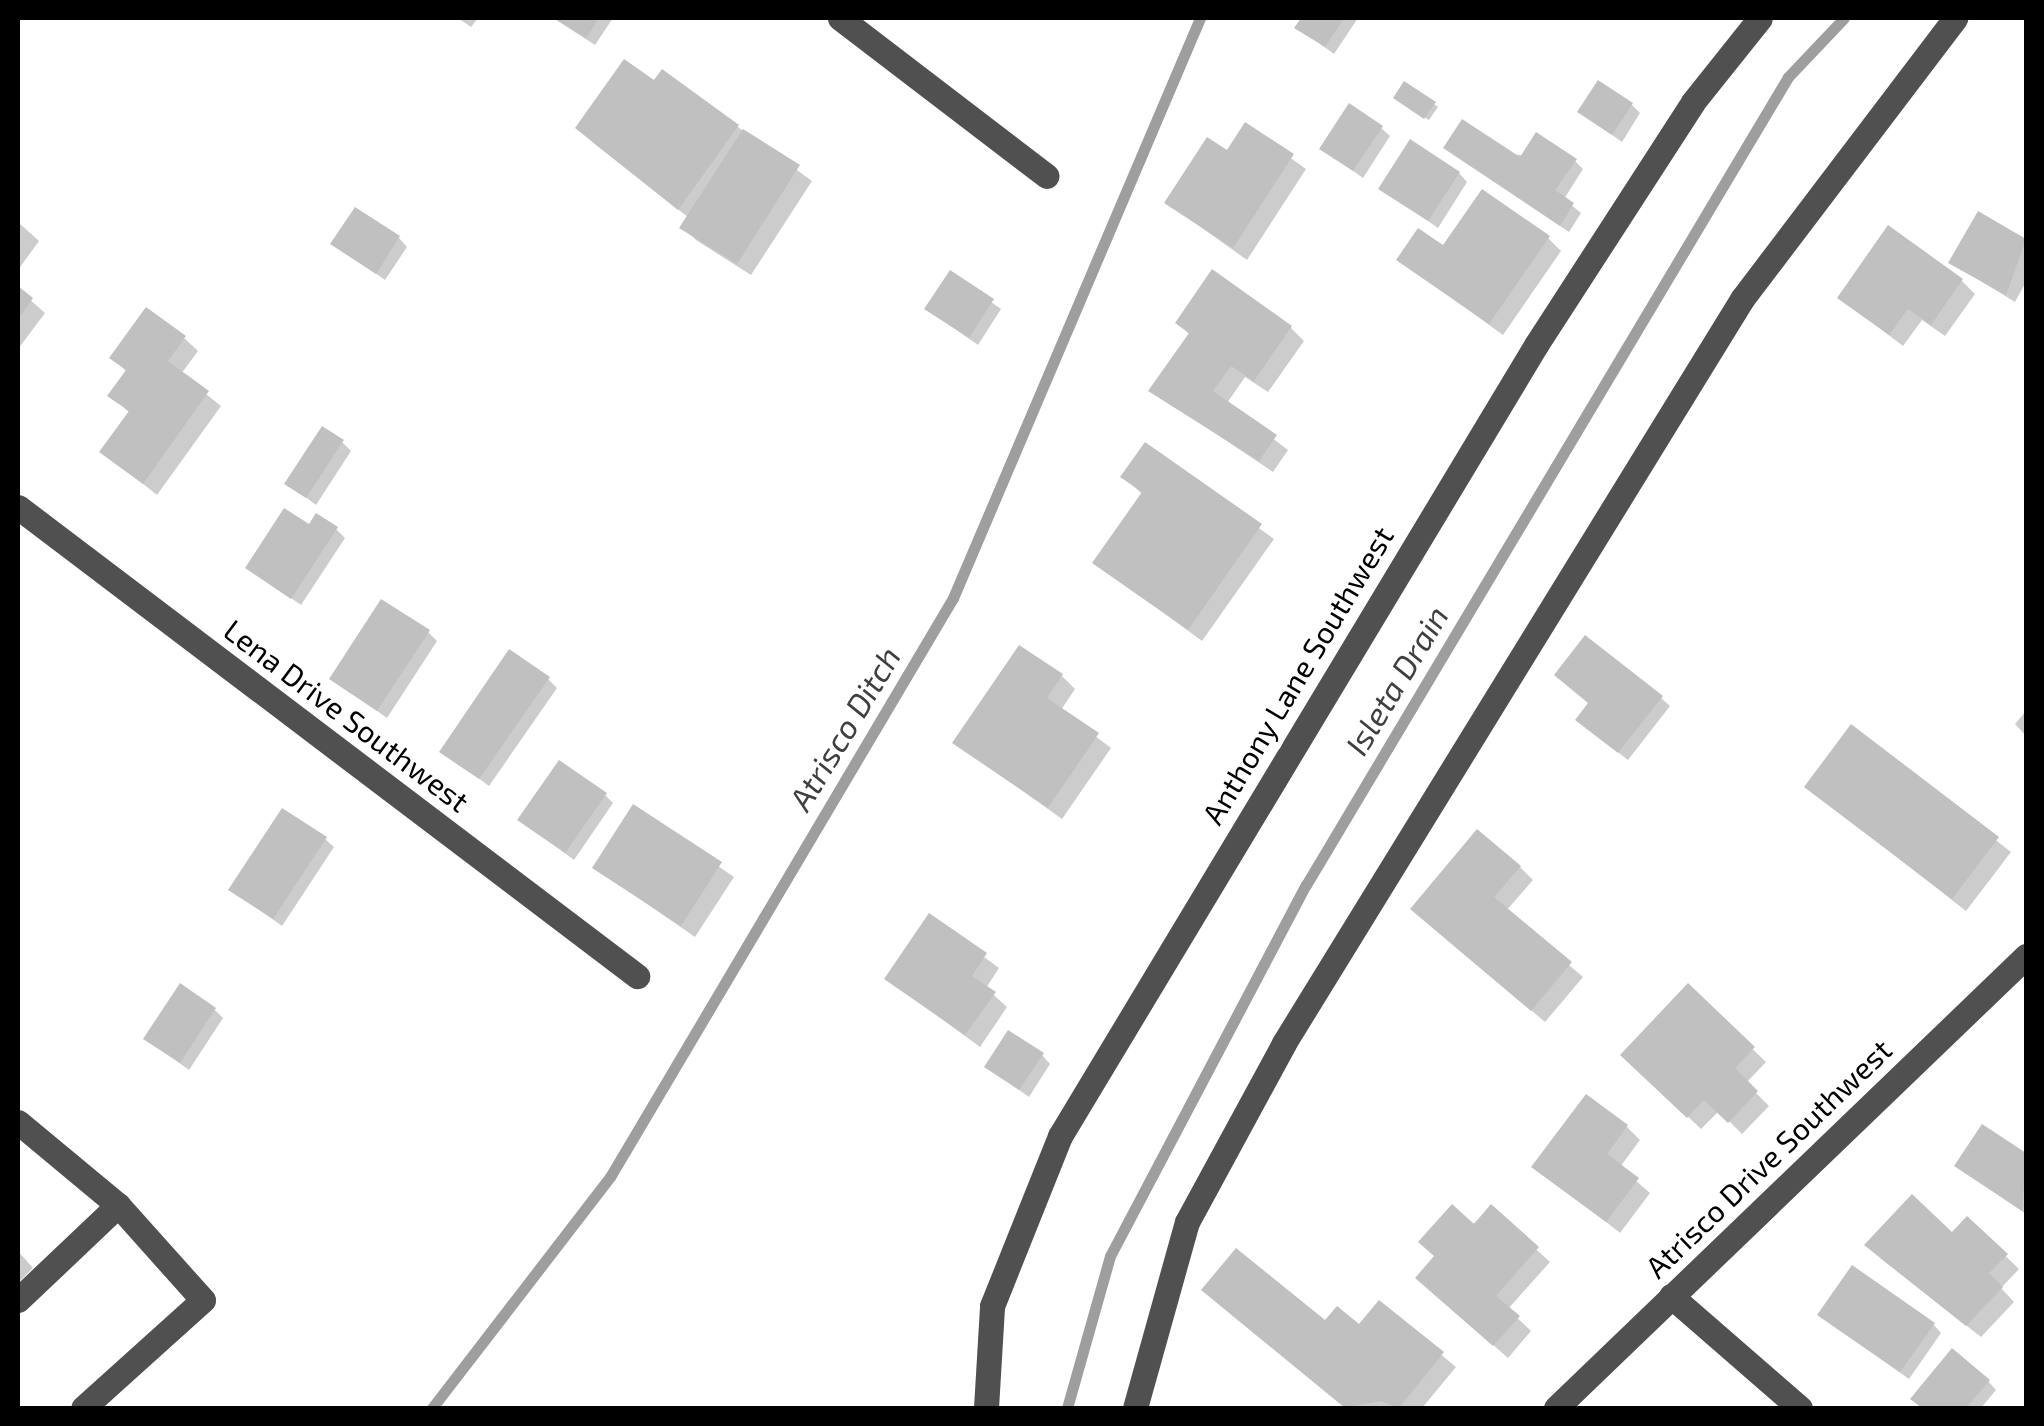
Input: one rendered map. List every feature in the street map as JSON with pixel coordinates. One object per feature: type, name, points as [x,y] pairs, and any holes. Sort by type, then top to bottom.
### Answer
[{"type":"street","points":[[840,18],[1046,176]]},
{"type":"street","name":"Anthony Lane Southwest","points":[[986,1408],[992,1306],[1060,1136],[1536,345],[1693,102],[1760,18]]},
{"type":"street","points":[[1135,1408],[1187,1222],[1284,1043],[1742,299],[1955,18]]},
{"type":"street","name":"Lena Drive Southwest","points":[[18,507],[637,976]]},
{"type":"street","name":"Atrisco Drive Southwest","points":[[1556,1408],[2026,956]]},
{"type":"street","points":[[18,1122],[118,1205],[203,1300],[82,1408]]},
{"type":"street","points":[[18,1300],[118,1205]]},
{"type":"street","points":[[1671,1296],[1800,1408]]},
{"type":"building","points":[[554,18],[599,18],[586,38]]},
{"type":"building","points":[[1301,18],[1344,18],[1325,47],[1294,28]]},
{"type":"building","points":[[624,59],[654,80],[662,69],[739,125],[678,210],[575,128]]},
{"type":"building","points":[[1598,80],[1633,103],[1612,135],[1577,112]]},
{"type":"building","points":[[1404,81],[1436,102],[1424,119],[1393,98]]},
{"type":"building","points":[[1349,103],[1383,126],[1353,171],[1319,149]]},
{"type":"building","points":[[1462,119],[1520,157],[1536,132],[1577,159],[1555,190],[1574,203],[1560,226],[1443,148]]},
{"type":"building","points":[[1245,122],[1294,154],[1233,248],[1164,203],[1207,137],[1227,150]]},
{"type":"building","points":[[743,129],[800,165],[737,264],[679,228]]},
{"type":"building","points":[[1410,139],[1460,172],[1428,221],[1378,189]]},
{"type":"building","points":[[1482,189],[1550,236],[1489,324],[1396,260],[1418,228],[1443,245]]},
{"type":"building","points":[[355,207],[400,236],[376,274],[330,244]]},
{"type":"building","points":[[1978,211],[2026,239],[2006,295],[1948,263]]},
{"type":"building","points":[[1888,225],[1963,279],[1931,325],[1908,309],[1889,335],[1837,298]]},
{"type":"building","points":[[1212,269],[1292,326],[1254,381],[1231,366],[1213,391],[1277,435],[1259,461],[1148,391],[1189,333],[1175,323]]},
{"type":"building","points":[[950,270],[994,299],[969,338],[924,309]]},
{"type":"building","points":[[18,286],[33,298],[18,319]]},
{"type":"building","points":[[146,307],[186,336],[168,361],[209,391],[143,484],[99,452],[129,411],[107,396],[126,370],[109,358]]},
{"type":"building","points":[[322,426],[344,440],[306,498],[284,484]]},
{"type":"building","points":[[1145,442],[1262,524],[1188,630],[1092,563],[1142,492],[1120,477]]},
{"type":"building","points":[[284,508],[309,524],[316,513],[338,527],[291,599],[245,568]]},
{"type":"building","points":[[381,599],[430,630],[377,711],[329,679]]},
{"type":"building","points":[[1585,635],[1663,696],[1618,753],[1575,720],[1588,703],[1554,675]]},
{"type":"building","points":[[1019,645],[1063,674],[1047,698],[1099,733],[1048,808],[952,743]]},
{"type":"building","points":[[509,649],[550,677],[479,779],[439,752]]},
{"type":"building","points":[[1851,724],[1999,837],[1952,899],[1804,787]]},
{"type":"building","points":[[559,760],[607,793],[565,853],[517,820]]},
{"type":"building","points":[[633,804],[722,862],[681,926],[592,868]]},
{"type":"building","points":[[282,808],[327,837],[273,919],[228,890]]},
{"type":"building","points":[[1477,829],[1521,866],[1494,897],[1572,962],[1531,1011],[1410,909]]},
{"type":"building","points":[[929,913],[987,953],[972,976],[996,992],[965,1035],[884,979]]},
{"type":"building","points":[[180,983],[216,1008],[180,1063],[143,1039]]},
{"type":"building","points":[[1688,983],[1755,1047],[1735,1068],[1758,1091],[1728,1123],[1704,1100],[1687,1118],[1620,1055]]},
{"type":"building","points":[[1008,1030],[1044,1053],[1019,1090],[984,1067]]},
{"type":"building","points":[[1586,1094],[1628,1125],[1607,1154],[1639,1178],[1606,1222],[1531,1167]]},
{"type":"building","points":[[1982,1124],[2026,1153],[2022,1211],[1954,1166]]},
{"type":"building","points":[[1912,1194],[1952,1232],[1967,1216],[2008,1254],[1989,1273],[2003,1287],[1966,1326],[1864,1245]]},
{"type":"building","points":[[1452,1204],[1474,1224],[1491,1204],[1539,1247],[1496,1296],[1520,1316],[1493,1346],[1415,1278],[1434,1256],[1418,1242]]},
{"type":"building","points":[[1236,1248],[1325,1320],[1337,1306],[1359,1324],[1379,1300],[1444,1352],[1399,1408],[1380,1401],[1345,1408],[1201,1290]]},
{"type":"building","points":[[1852,1265],[1935,1323],[1900,1372],[1817,1315]]},
{"type":"building","points":[[1952,1348],[1990,1380],[1966,1408],[1922,1408],[1910,1399]]},
{"type":"waterway","name":"Atrisco Ditch","points":[[432,1408],[610,1177],[953,598],[1200,18]]},
{"type":"waterway","name":"Isleta Drain","points":[[1067,1408],[1110,1256],[1306,885],[1788,77],[1844,18]]}]
